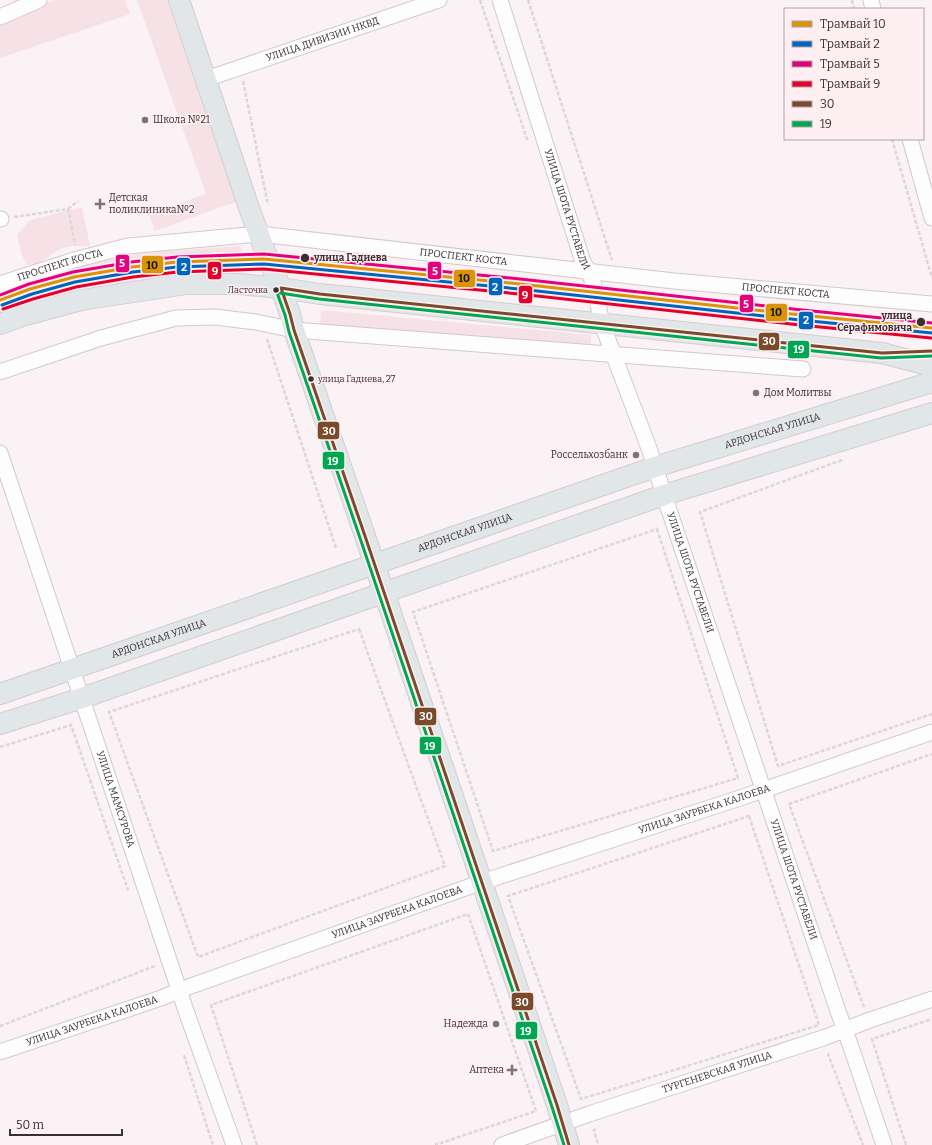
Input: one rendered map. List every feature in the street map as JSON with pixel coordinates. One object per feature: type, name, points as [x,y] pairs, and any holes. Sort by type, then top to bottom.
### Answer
[{"type":"main road","points":[[179,0],[249,208],[290,314],[294,330],[558,1105],[569,1145]]},
{"type":"main road","points":[[0,324],[25,315],[81,300],[186,284],[239,284],[320,294],[882,353],[932,351]]},
{"type":"main road","points":[[882,353],[932,366]]},
{"type":"main road","name":"АРДОНСКАЯ УЛИЦА","points":[[0,694],[655,467],[932,382]]},
{"type":"main road","points":[[0,724],[82,698],[664,496],[932,413]]},
{"type":"street","points":[[0,17],[39,0]]},
{"type":"street","name":"УЛИЦА ДИВИЗИИ НКВД","points":[[206,78],[439,0]]},
{"type":"street","name":"УЛИЦА ШОТА РУСТАВЕЛИ","points":[[500,0],[583,262],[588,270],[594,286],[602,324],[650,451],[884,1145]]},
{"type":"street","points":[[910,140],[932,218]]},
{"type":"street","name":"ПРОСПЕКТ КОСТА","points":[[0,284],[74,260],[128,246],[259,234],[588,270],[674,281],[932,304]]},
{"type":"street","points":[[0,372],[101,338],[176,318],[215,317],[262,323],[294,330],[804,369]]},
{"type":"street","name":"УЛИЦА МАМСУРОВА","points":[[0,453],[180,990],[234,1145]]},
{"type":"street","name":"УЛИЦА ЗАУРБЕКА КАЛОЕВА","points":[[0,1052],[164,996],[482,882],[513,873],[932,732]]},
{"type":"street","name":"ТУРГЕНЕВСКАЯ УЛИЦА","points":[[502,1145],[823,1038],[932,999]]},
{"type":"path","points":[[480,0],[530,149]]},
{"type":"path","points":[[528,0],[614,265]]},
{"type":"path","points":[[241,75],[268,205]]},
{"type":"path","points":[[892,140],[932,278]]},
{"type":"path","points":[[0,219],[68,209],[78,201]]},
{"type":"path","points":[[68,209],[76,250]]},
{"type":"path","points":[[262,323],[336,548]]},
{"type":"path","points":[[842,460],[700,512],[778,766],[932,714]]},
{"type":"path","points":[[657,529],[738,778],[493,851],[413,612],[657,529]]},
{"type":"path","points":[[359,629],[445,866],[198,957],[109,712],[359,629]]},
{"type":"path","points":[[0,747],[71,725],[129,891]]},
{"type":"path","points":[[864,1008],[789,804],[932,754]]},
{"type":"path","points":[[749,816],[819,1025],[581,1099],[508,896],[749,816]]},
{"type":"path","points":[[256,1145],[211,1005],[468,914],[536,1111],[435,1145]]},
{"type":"path","points":[[0,1026],[155,966],[152,959]]},
{"type":"path","points":[[906,1145],[872,1039],[932,1019]]},
{"type":"path","points":[[184,1054],[213,1145]]},
{"type":"path","points":[[822,1056],[828,1054],[863,1145]]},
{"type":"path","points":[[594,1130],[598,1145]]},
{"type":"shaded area","points":[[55,0],[125,0],[130,14],[0,58],[0,19]]},
{"type":"shaded area","points":[[137,0],[167,0],[238,201],[155,231],[149,214],[206,194]]},
{"type":"shaded area","points":[[82,207],[90,246],[64,248],[38,263],[27,265],[21,253],[17,235],[30,220]]},
{"type":"shaded area","points":[[240,246],[243,254],[240,266],[90,288],[39,300],[0,314],[0,289],[57,270],[144,253]]},
{"type":"shaded area","points":[[321,310],[591,335],[591,350],[320,326]]},
{"type":"tram line","name":"5","points":[[0,295],[29,284],[73,272],[131,262],[177,257],[264,254],[520,279],[932,323]]},
{"type":"tram line","name":"10","points":[[0,300],[30,289],[74,277],[132,267],[177,262],[264,259],[520,284],[932,328]]},
{"type":"tram line","name":"2","points":[[2,305],[32,294],[75,282],[133,272],[177,267],[264,264],[519,289],[932,333]]},
{"type":"tram line","name":"9","points":[[3,309],[76,287],[133,277],[178,272],[264,269],[519,294],[931,338]]},
{"type":"transit line","name":"30","points":[[281,288],[557,1105],[569,1145]]},
{"type":"transit line","name":"30","points":[[281,288],[320,294],[882,353],[932,351]]},
{"type":"transit line","name":"19","points":[[276,290],[564,1145]]},
{"type":"transit line","name":"19","points":[[280,293],[319,299],[881,358],[932,356]]},
{"type":"place","name":"Школа №21","points":[[145,120]]},
{"type":"place","name":"Детская поликлиника№2","points":[[100,204]]},
{"type":"place","name":"улица Гадиева","points":[[305,258]]},
{"type":"place","name":"Ласточка","points":[[276,290]]},
{"type":"place","name":"улица Серафимовича","points":[[921,322]]},
{"type":"place","name":"улица Гадиева, 27","points":[[311,379]]},
{"type":"place","name":"Дом Молитвы","points":[[756,393]]},
{"type":"place","name":"Россельхозбанк","points":[[636,455]]},
{"type":"place","name":"Надежда","points":[[496,1024]]},
{"type":"place","name":"Аптека","points":[[512,1070]]}]
